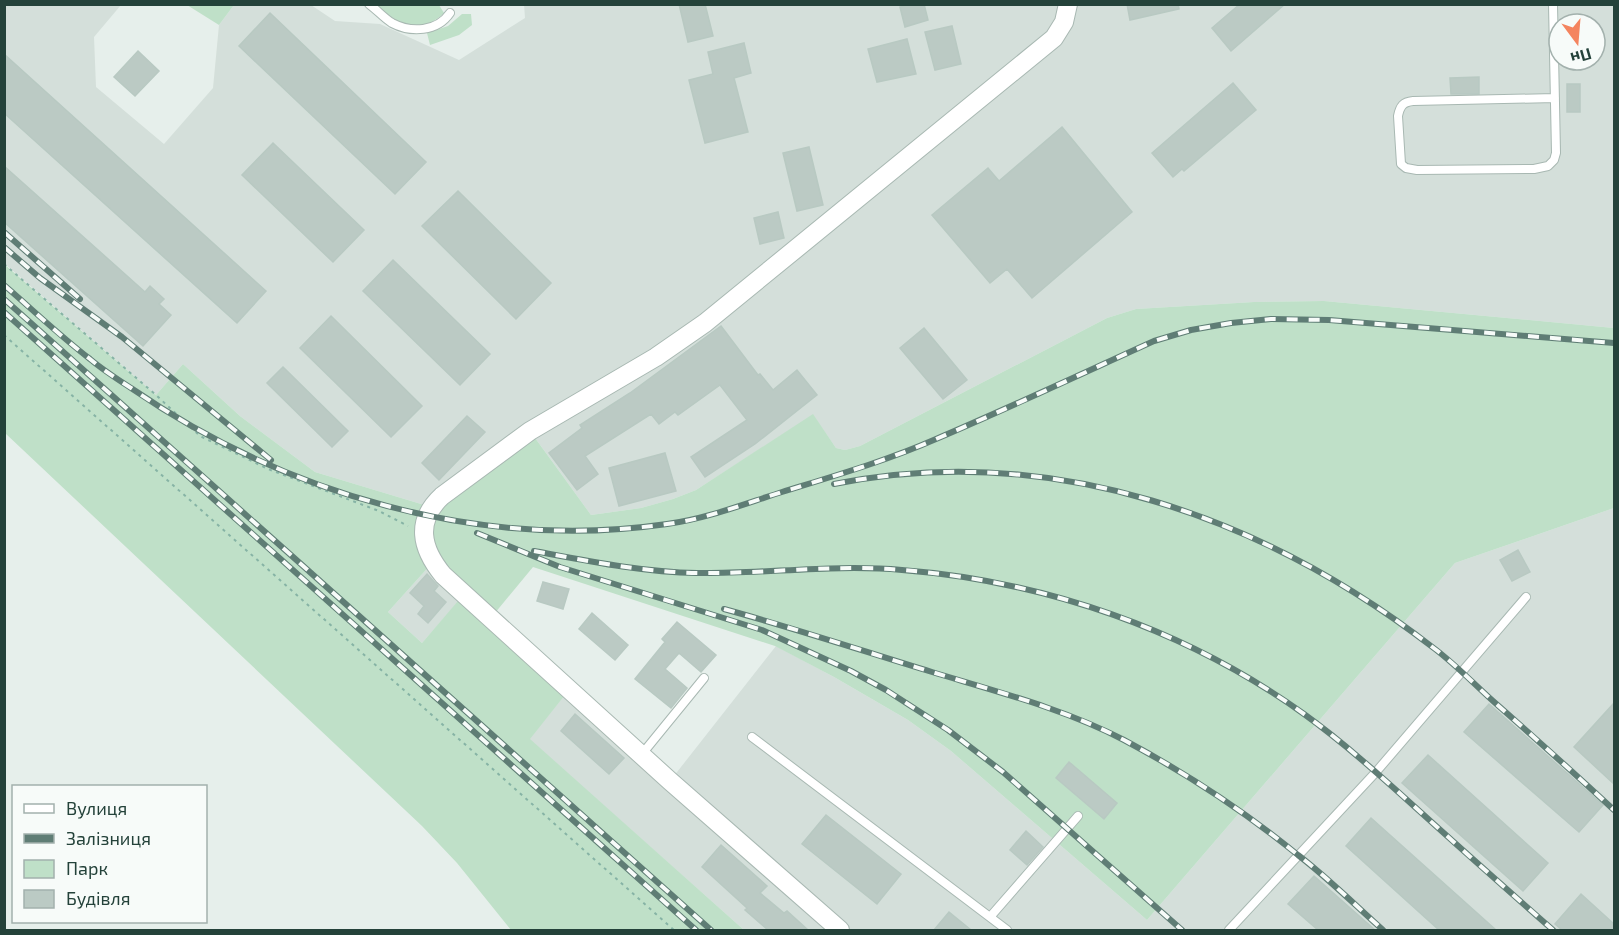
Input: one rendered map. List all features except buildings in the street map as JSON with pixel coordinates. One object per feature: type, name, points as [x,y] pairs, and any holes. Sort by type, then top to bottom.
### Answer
[{"type":"street","points":[[840,930],[641,755],[443,575],[430,556],[424,525],[427,514],[442,496],[530,431],[656,357],[705,323],[1054,38],[1064,22],[1068,4]]},
{"type":"lane","points":[[369,4],[392,23],[414,29],[435,26],[450,14]]},
{"type":"lane","points":[[1553,4],[1555,98],[1556,153],[1554,160],[1545,168],[1417,170],[1406,168],[1401,164],[1398,116],[1405,103],[1555,98]]},
{"type":"lane","points":[[1229,930],[1376,772],[1526,597]]},
{"type":"lane","points":[[641,755],[704,678]]},
{"type":"lane","points":[[753,737],[1007,930]]},
{"type":"lane","points":[[990,917],[1078,816]]},
{"type":"path","points":[[4,264],[200,436],[268,469],[379,511],[424,534]]},
{"type":"path","points":[[4,335],[674,930]]},
{"type":"shaded area","points":[[524,4],[1613,5],[1614,328],[1324,301],[1254,302],[1136,309],[1107,318],[860,446],[845,450],[836,448],[813,415],[696,490],[641,508],[591,515],[530,431],[431,507],[315,472],[240,416],[183,364],[156,395],[5,264],[5,5],[121,5],[94,37],[96,87],[164,144],[213,88],[219,25],[234,5],[311,5],[335,21],[380,24],[459,60],[525,18]]},
{"type":"shaded area","points":[[1614,508],[1614,930],[744,930],[529,739],[569,690],[670,781],[776,646],[908,720],[951,751],[1147,920],[1455,563]]},
{"type":"shaded area","points":[[433,562],[465,594],[422,643],[388,612]]},
{"type":"green space","points":[[187,5],[234,5],[219,25]]},
{"type":"green space","points":[[375,5],[439,5],[444,13],[426,24],[408,25]]},
{"type":"green space","points":[[462,14],[471,14],[472,25],[459,35],[430,45],[427,33],[448,26]]},
{"type":"green space","points":[[4,264],[156,395],[183,364],[240,416],[315,472],[431,507],[530,431],[591,515],[641,508],[696,490],[813,414],[836,448],[845,450],[860,446],[1107,318],[1136,309],[1254,302],[1324,301],[1614,328],[1614,508],[1455,563],[1147,920],[951,751],[908,720],[834,677],[775,646],[533,567],[490,619],[569,690],[530,739],[744,930],[511,930],[457,863],[422,826],[5,433]],"holes":[[[433,562],[464,594],[422,643],[388,612]]]},
{"type":"railway","points":[[4,232],[80,299]]},
{"type":"railway","points":[[4,247],[40,278],[122,337],[271,460]]},
{"type":"railway","points":[[4,285],[110,374],[191,425],[253,458],[319,485],[387,506],[456,521],[526,529],[597,530],[667,524],[711,515],[860,468],[917,447],[1154,341],[1191,330],[1231,323],[1271,319],[1329,320],[1614,343]]},
{"type":"railway","points":[[4,299],[711,930]]},
{"type":"railway","points":[[4,312],[696,930]]},
{"type":"railway","points":[[834,484],[915,473],[995,473],[1074,482],[1152,500],[1227,527],[1299,561],[1369,602],[1435,649],[1614,810]]},
{"type":"railway","points":[[477,533],[560,567],[762,630],[851,671],[886,690],[948,730],[1003,772],[1182,930]]},
{"type":"railway","points":[[534,551],[656,571],[722,573],[851,568],[902,570],[1009,585],[1061,598],[1113,615],[1163,634],[1212,658],[1259,684],[1304,714],[1366,764],[1553,930]]},
{"type":"railway","points":[[724,609],[1030,702],[1078,719],[1124,740],[1236,808],[1331,882],[1383,930]]}]
